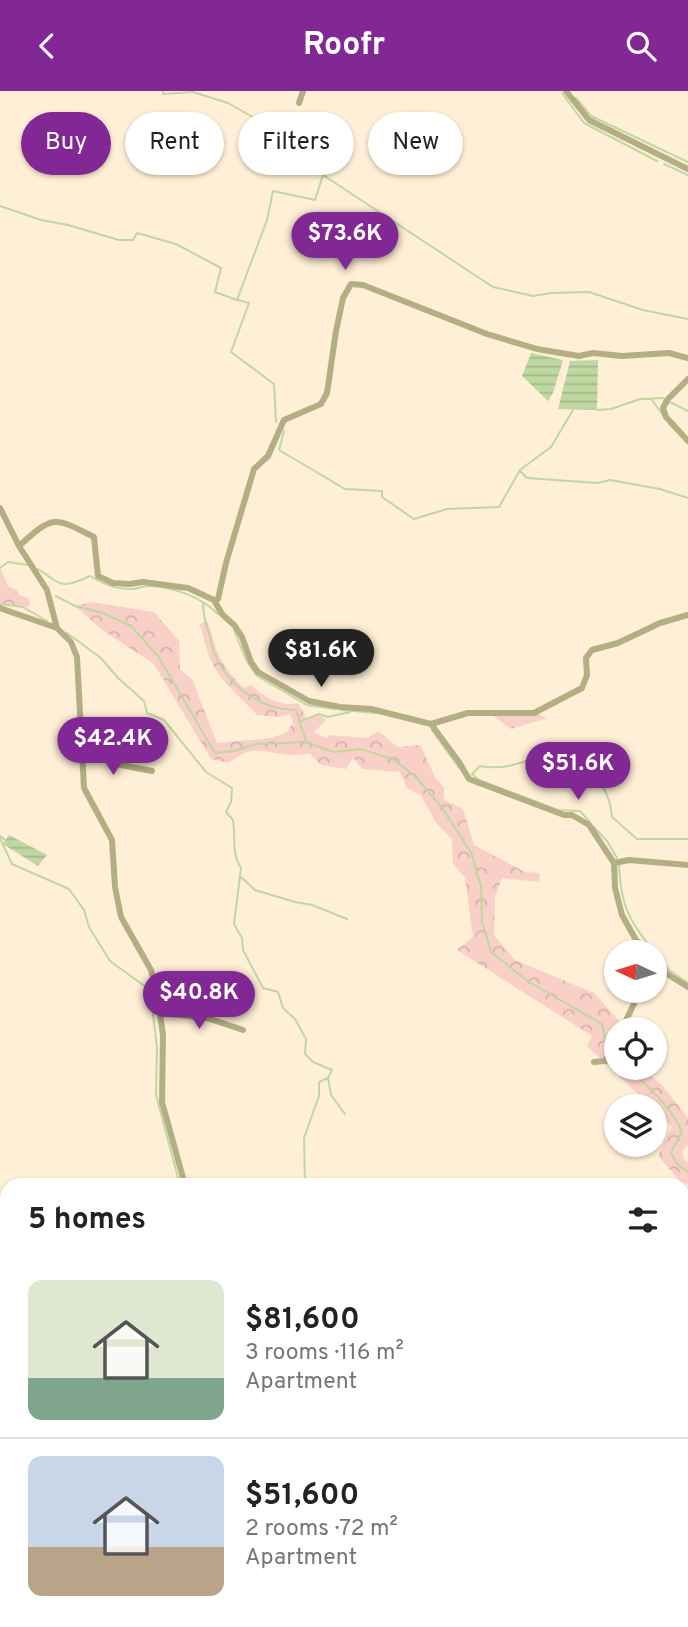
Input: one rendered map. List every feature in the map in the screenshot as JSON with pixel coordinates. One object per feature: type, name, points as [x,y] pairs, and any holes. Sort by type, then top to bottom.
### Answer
[{"type":"street","points":[[299,103],[303,91]]},
{"type":"street","points":[[566,91],[589,120],[688,169]]},
{"type":"street","points":[[214,600],[218,599],[254,469],[268,456],[284,420],[321,404],[327,393],[343,298],[351,284],[363,285],[486,334],[537,349],[579,356],[593,353],[622,356],[669,353],[688,358]]},
{"type":"street","points":[[688,379],[667,400],[663,408],[666,417],[688,441]]},
{"type":"street","points":[[0,508],[19,546],[47,590],[57,628]]},
{"type":"street","points":[[19,546],[52,522],[61,521],[94,537],[98,576],[113,583],[144,582],[188,588],[214,600],[242,637],[251,662],[258,672],[284,688],[309,701],[371,709],[431,724],[468,713],[534,713],[582,688],[587,675],[586,658],[592,650],[618,643],[660,623],[688,614]]},
{"type":"street","points":[[0,608],[57,628],[71,642],[78,657],[84,788],[112,840],[115,887],[121,917],[151,970],[163,1035],[162,1102],[183,1178]]},
{"type":"street","points":[[431,724],[469,779],[564,815],[572,815],[589,825],[614,863],[615,888],[622,915],[636,940]]},
{"type":"street","points":[[83,751],[121,765],[152,771]]},
{"type":"street","points":[[614,863],[629,860],[688,865]]},
{"type":"street","points":[[667,974],[688,987]]},
{"type":"street","points":[[160,1013],[207,1018],[243,1030]]},
{"type":"street","points":[[594,1062],[604,1061]]},
{"type":"green space","points":[[0,568],[8,586],[17,590],[19,595],[30,599],[29,607],[0,603]]},
{"type":"green space","points":[[91,602],[154,612],[179,641],[180,670],[192,679],[217,743],[272,738],[287,732],[293,723],[290,714],[278,717],[257,715],[226,683],[216,670],[207,649],[200,624],[207,621],[220,657],[235,679],[244,688],[251,685],[273,700],[285,704],[298,703],[308,720],[319,714],[326,720],[314,732],[326,738],[330,735],[367,738],[379,731],[397,747],[420,745],[436,779],[444,787],[444,800],[463,809],[474,845],[525,872],[540,873],[539,882],[502,878],[495,897],[494,935],[515,960],[594,993],[616,1017],[604,1017],[604,1062],[587,1046],[592,1036],[457,950],[473,937],[465,878],[453,863],[452,839],[436,823],[421,795],[407,788],[400,772],[362,769],[353,758],[346,769],[321,765],[310,754],[288,755],[254,751],[229,763],[211,759],[154,664],[102,630],[75,606]]},
{"type":"green space","points":[[489,713],[534,713],[547,718],[511,729]]},
{"type":"green space","points":[[623,1080],[656,1080],[688,1118],[688,1145],[682,1150],[684,1160],[688,1162],[688,1178],[677,1178],[659,1157],[667,1157],[667,1137],[672,1127],[667,1122],[667,1094],[638,1094]]},
{"type":"shaded area","points":[[531,353],[563,360],[548,401],[522,376]]},
{"type":"shaded area","points":[[598,360],[597,410],[558,409],[570,361]]},
{"type":"shaded area","points":[[9,835],[47,855],[38,866],[3,844]]},
{"type":"waterway","points":[[163,91],[163,94],[193,92],[228,103],[244,112]]},
{"type":"waterway","points":[[562,93],[584,123],[657,161]]},
{"type":"waterway","points":[[576,98],[591,116],[688,162]]},
{"type":"waterway","points":[[664,164],[688,175]]},
{"type":"waterway","points":[[0,206],[41,220],[119,240],[133,240],[137,233],[176,244],[221,268],[215,292],[237,300],[267,220],[273,191],[315,200],[323,175],[493,287],[533,296],[589,292],[643,310],[688,319]]},
{"type":"waterway","points":[[238,300],[249,303],[231,352],[274,384],[276,422]]},
{"type":"waterway","points":[[597,410],[611,409],[640,399],[663,398]]},
{"type":"waterway","points":[[652,400],[671,426]]},
{"type":"waterway","points":[[668,404],[670,402],[688,411]]},
{"type":"waterway","points":[[284,431],[279,450],[345,489],[382,491],[382,497],[414,519],[447,509],[499,507],[520,470],[551,447],[573,410]]},
{"type":"waterway","points":[[520,471],[527,478],[598,483],[610,480],[660,489],[688,498]]},
{"type":"waterway","points":[[0,568],[8,562],[28,565]]},
{"type":"waterway","points":[[38,569],[63,584],[74,583],[90,576],[121,589],[148,586],[167,588],[195,598],[218,614]]},
{"type":"waterway","points":[[56,596],[75,606],[103,613],[131,626],[158,656],[215,753],[235,751],[256,744],[306,742],[334,752],[360,749],[393,759],[416,777],[442,808],[471,852],[481,887],[482,922],[491,952],[529,982],[602,1024],[604,1033]]},
{"type":"waterway","points":[[203,603],[213,650],[227,675],[236,685],[258,700],[270,706],[296,710],[306,741]]},
{"type":"waterway","points":[[0,604],[23,607],[47,621]]},
{"type":"waterway","points":[[234,630],[246,660],[257,676],[307,705],[335,709]]},
{"type":"waterway","points":[[67,633],[101,658],[118,678],[144,701],[147,713],[164,720],[206,772],[232,788],[231,802],[226,812],[233,820],[235,851],[241,868],[234,924],[242,938],[243,950],[263,988],[278,992],[283,1008],[295,1019],[306,1039],[305,1054],[313,1062],[332,1070],[328,1078],[331,1095],[345,1114]]},
{"type":"waterway","points":[[341,710],[377,713]]},
{"type":"waterway","points":[[299,722],[319,714],[328,717],[350,712]]},
{"type":"waterway","points":[[432,730],[459,768]]},
{"type":"waterway","points":[[590,822],[580,811],[558,810],[479,780],[472,774],[480,766],[511,765],[559,750],[595,777],[607,794],[612,817],[637,839],[688,839]]},
{"type":"waterway","points":[[594,827],[617,858]]},
{"type":"waterway","points":[[0,836],[5,840]]},
{"type":"waterway","points":[[0,838],[12,864],[69,889],[84,910],[89,927],[110,961],[150,990],[157,1048],[156,1095],[178,1178]]},
{"type":"waterway","points":[[619,866],[624,903],[645,940]]},
{"type":"waterway","points":[[241,877],[255,890],[312,905],[347,919]]},
{"type":"waterway","points":[[667,968],[688,983]]},
{"type":"waterway","points":[[305,1178],[304,1138],[319,1096],[319,1082],[328,1078]]},
{"type":"waterway","points":[[641,1080],[671,1113],[682,1131],[671,1152],[676,1163],[688,1172]]}]
